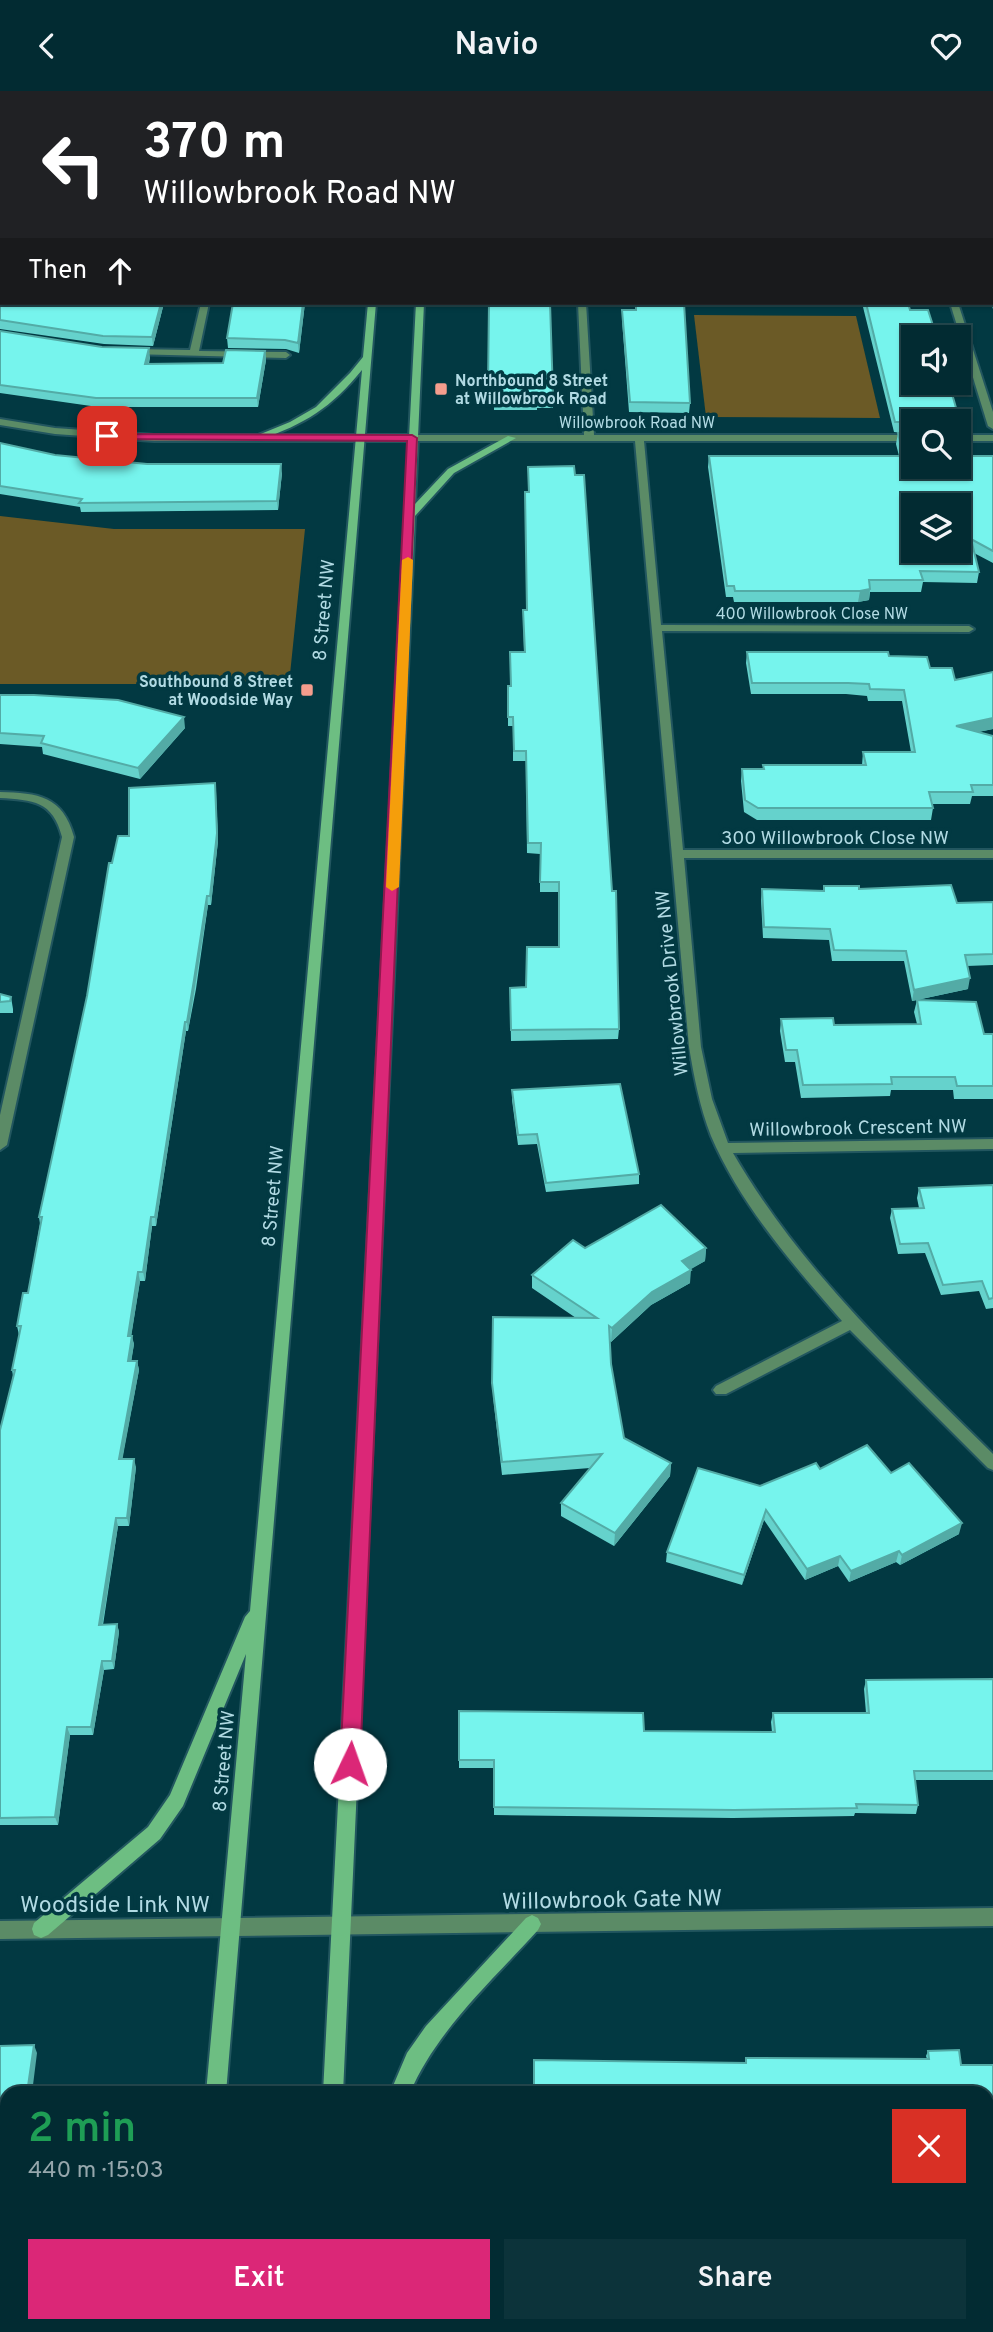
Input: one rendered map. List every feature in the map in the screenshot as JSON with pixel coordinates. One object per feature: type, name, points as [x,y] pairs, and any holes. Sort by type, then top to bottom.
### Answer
[{"type":"main road","name":"8 Street NW","points":[[217,2086],[372,305]]},
{"type":"main road","points":[[333,2086],[420,305]]},
{"type":"main road","points":[[256,438],[289,427],[316,413],[340,392],[367,358]]},
{"type":"main road","points":[[409,516],[451,471],[511,438]]},
{"type":"main road","points":[[41,1929],[155,1833],[177,1800],[259,1602]]},
{"type":"main road","points":[[403,2086],[414,2060],[433,2033],[532,1924]]},
{"type":"street","points":[[194,353],[205,305]]},
{"type":"street","points":[[582,305],[589,437]]},
{"type":"street","points":[[955,305],[993,426]]},
{"type":"street","points":[[124,351],[286,355]]},
{"type":"street","name":"Willowbrook Road NW","points":[[0,422],[107,436],[901,438]]},
{"type":"street","name":"Willowbrook Drive NW","points":[[639,438],[695,1047],[708,1109],[723,1148],[767,1220],[852,1322],[993,1464]]},
{"type":"street","points":[[971,438],[993,438]]},
{"type":"street","name":"400 Willowbrook Close NW","points":[[656,628],[969,629]]},
{"type":"street","points":[[0,795],[35,799],[56,807],[65,821],[68,837],[7,1081],[0,1145]]},
{"type":"street","name":"300 Willowbrook Close NW","points":[[677,854],[993,854]]},
{"type":"street","name":"Willowbrook Crescent NW","points":[[723,1148],[993,1144]]},
{"type":"street","points":[[722,1389],[852,1322]]},
{"type":"street","name":"Willowbrook Gate NW","points":[[231,1927],[993,1917]]},
{"type":"street","name":"Woodside Link NW","points":[[0,1930],[231,1927]]},
{"type":"shaded area","points":[[694,315],[856,316],[880,418],[706,417]]},
{"type":"shaded area","points":[[0,516],[114,529],[305,529],[289,684],[0,684]]},
{"type":"building","points":[[0,305],[160,305],[152,337],[103,336],[0,320]]},
{"type":"building","points":[[233,305],[303,305],[298,343],[227,338]]},
{"type":"building","points":[[489,305],[550,305],[553,395],[537,395],[537,398],[494,398],[494,385],[488,385]]},
{"type":"building","points":[[636,305],[684,305],[690,403],[630,402],[622,310],[636,310]]},
{"type":"building","points":[[866,305],[909,305],[910,310],[928,310],[933,325],[901,325],[901,395],[952,395],[956,409],[901,409],[901,422],[895,422]]},
{"type":"building","points":[[0,331],[102,347],[149,348],[145,364],[223,363],[226,350],[265,351],[257,398],[96,398],[0,385]]},
{"type":"building","points":[[0,443],[55,455],[147,464],[281,464],[277,501],[79,503],[82,499],[0,486]]},
{"type":"building","points":[[709,456],[901,456],[901,479],[971,479],[971,456],[993,456],[993,551],[971,539],[979,572],[920,571],[923,580],[869,580],[870,589],[860,591],[735,591],[734,586],[727,586]]},
{"type":"building","points":[[574,466],[575,475],[584,475],[612,891],[616,891],[619,1029],[511,1030],[510,988],[526,987],[527,947],[559,947],[559,882],[540,882],[541,843],[528,843],[526,751],[514,751],[513,717],[508,717],[510,652],[525,652],[525,492],[529,492],[528,467]]},
{"type":"building","points":[[747,652],[888,652],[889,656],[927,657],[930,668],[952,668],[955,680],[993,672],[993,718],[956,726],[993,736],[993,785],[971,785],[973,792],[929,792],[933,808],[758,808],[745,800],[742,769],[764,769],[763,765],[866,765],[863,752],[915,752],[904,690],[870,689],[869,684],[848,683],[752,683]]},
{"type":"building","points":[[0,695],[118,700],[184,717],[138,768],[41,743],[44,736],[0,733]]},
{"type":"building","points":[[215,783],[217,833],[210,896],[207,896],[185,1022],[155,1217],[151,1217],[143,1272],[138,1272],[128,1336],[132,1336],[128,1361],[137,1361],[119,1459],[134,1459],[127,1518],[116,1518],[99,1625],[117,1624],[112,1661],[102,1661],[91,1727],[67,1727],[55,1817],[0,1818],[0,1430],[15,1370],[12,1370],[21,1326],[17,1326],[23,1293],[28,1293],[42,1217],[39,1217],[87,996],[109,863],[112,863],[118,836],[129,836],[129,788]]},
{"type":"building","points":[[951,885],[957,903],[993,902],[993,954],[965,955],[970,978],[914,990],[906,951],[834,950],[830,929],[764,927],[762,889],[824,891],[824,886],[859,886],[859,889]]},
{"type":"building","points":[[0,994],[11,997],[10,1001],[0,1002]]},
{"type":"building","points":[[917,1000],[976,1002],[984,1034],[993,1034],[993,1086],[957,1086],[955,1077],[891,1077],[892,1084],[803,1085],[797,1050],[786,1050],[781,1019],[833,1018],[834,1025],[921,1024]]},
{"type":"building","points":[[620,1084],[639,1174],[546,1183],[537,1134],[518,1135],[512,1090]]},
{"type":"building","points":[[993,1185],[993,1298],[989,1299],[982,1281],[943,1285],[928,1243],[900,1244],[892,1209],[924,1208],[919,1188]]},
{"type":"building","points":[[661,1205],[706,1248],[682,1261],[691,1270],[652,1292],[612,1328],[609,1326],[611,1364],[624,1438],[671,1463],[615,1533],[561,1503],[602,1454],[502,1462],[492,1383],[493,1317],[597,1318],[532,1275],[573,1240],[585,1248]]},
{"type":"building","points":[[867,1445],[891,1473],[909,1463],[962,1523],[902,1555],[899,1551],[851,1571],[840,1556],[807,1569],[766,1510],[744,1575],[667,1552],[698,1468],[760,1486],[816,1463],[820,1469]]},
{"type":"building","points":[[993,1679],[993,1771],[914,1771],[918,1805],[856,1804],[857,1808],[734,1810],[494,1807],[494,1760],[459,1760],[459,1711],[643,1713],[644,1731],[775,1732],[773,1713],[869,1713],[866,1680]]},
{"type":"building","points":[[34,2045],[28,2086],[0,2086],[0,2046]]},
{"type":"building","points":[[959,2050],[961,2065],[993,2065],[993,2086],[534,2086],[534,2060],[746,2063],[746,2058],[929,2059],[928,2051]]},
{"type":"slow traffic","points":[[392,887],[408,560]]},
{"type":"place","name":"Northbound 8 Street at Willowbrook Road","points":[[441,389]]},
{"type":"place","name":"Southbound 8 Street at Woodside Way","points":[[307,690]]},
{"type":"route","points":[[107,436],[412,438],[407,596],[350,1764]]}]
